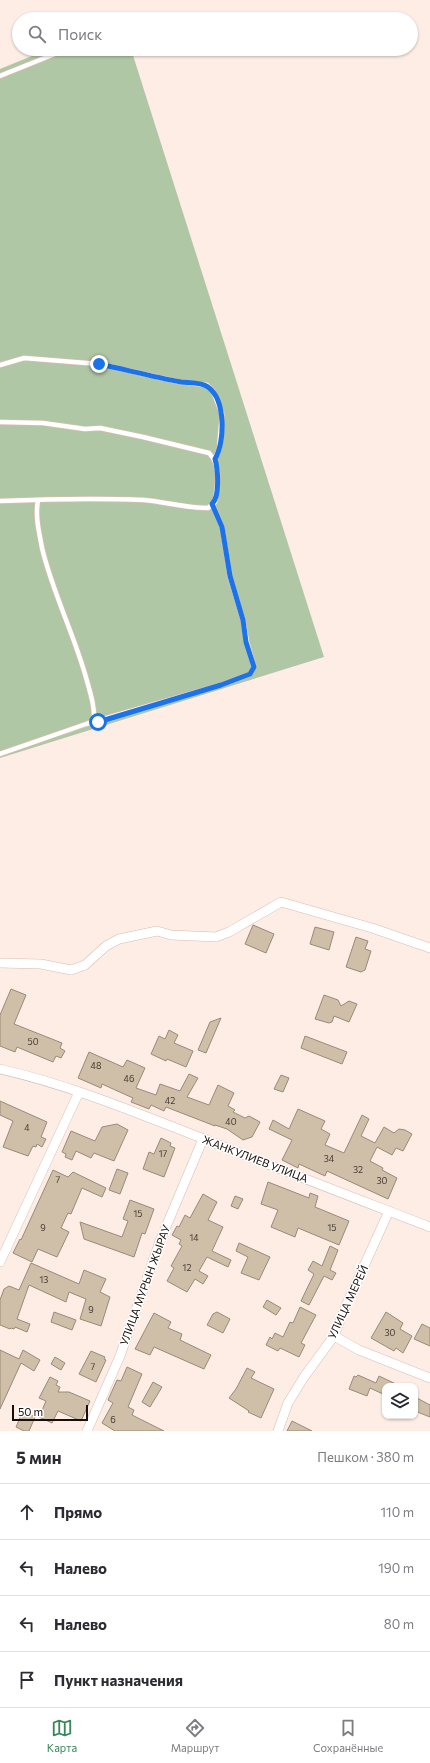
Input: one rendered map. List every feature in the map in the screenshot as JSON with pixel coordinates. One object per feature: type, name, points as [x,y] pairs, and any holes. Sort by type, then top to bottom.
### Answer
[{"type":"street","points":[[0,963],[41,964],[71,970],[84,965],[106,946],[119,938],[157,931],[171,935],[216,936],[228,932],[281,902],[372,928],[430,948]]},
{"type":"street","name":"ЖАНКУЛИЕВ УЛИЦА","points":[[0,1069],[25,1075],[79,1092],[142,1114],[202,1139],[430,1227]]},
{"type":"street","points":[[0,1262],[79,1092]]},
{"type":"street","name":"УЛИЦА МУРЫН ЖЫРАУ","points":[[87,1431],[120,1356],[160,1241],[202,1139]]},
{"type":"street","name":"УЛИЦА МЕРЕЙ","points":[[278,1431],[288,1403],[304,1377],[334,1336],[344,1310],[389,1211]]},
{"type":"street","points":[[334,1336],[359,1350],[430,1378]]},
{"type":"lane","points":[[0,76],[47,56]]},
{"type":"lane","points":[[0,366],[24,358],[99,364],[180,382],[206,385],[213,391],[222,414],[219,449],[215,459]]},
{"type":"lane","points":[[0,422],[43,423],[85,429],[100,428],[192,448],[209,454],[215,459],[218,468],[215,502],[208,508],[192,508],[150,501],[102,498],[0,501]]},
{"type":"lane","points":[[38,500],[36,513],[44,557],[52,585],[83,667],[95,710],[94,723]]},
{"type":"lane","points":[[0,754],[94,723],[221,685],[242,678],[252,671],[254,661],[246,642],[243,620],[230,576],[222,527],[212,504]]},
{"type":"green space","points":[[32,56],[133,56],[324,657],[0,758],[0,69]]},
{"type":"building","points":[[253,925],[274,934],[266,953],[245,944]]},
{"type":"building","points":[[315,927],[334,932],[329,950],[310,944]]},
{"type":"building","points":[[356,937],[368,941],[365,949],[371,951],[365,970],[361,972],[346,967]]},
{"type":"building","points":[[11,989],[26,995],[14,1024],[62,1043],[60,1048],[65,1051],[61,1058],[56,1056],[53,1062],[17,1047],[15,1052],[0,1046],[0,1015]]},
{"type":"building","points":[[324,995],[338,1000],[341,1006],[349,1001],[357,1004],[349,1022],[334,1016],[332,1022],[329,1023],[315,1019]]},
{"type":"building","points":[[221,1018],[206,1053],[198,1050],[210,1022]]},
{"type":"building","points":[[169,1030],[178,1035],[174,1043],[193,1051],[186,1067],[167,1059],[166,1061],[151,1054],[159,1036],[165,1039]]},
{"type":"building","points":[[305,1036],[347,1052],[342,1064],[301,1048]]},
{"type":"building","points":[[89,1052],[123,1067],[127,1060],[145,1068],[136,1088],[156,1095],[160,1084],[180,1091],[189,1074],[198,1078],[187,1097],[209,1105],[218,1085],[234,1093],[228,1106],[235,1110],[233,1112],[245,1118],[249,1116],[260,1122],[252,1137],[243,1140],[227,1129],[215,1126],[166,1107],[164,1111],[151,1105],[149,1109],[131,1102],[133,1098],[102,1084],[101,1088],[78,1078]]},
{"type":"building","points":[[281,1075],[289,1078],[283,1092],[274,1089]]},
{"type":"building","points":[[0,1101],[47,1122],[41,1137],[46,1139],[42,1147],[37,1144],[36,1147],[33,1146],[28,1156],[3,1147],[13,1121],[0,1115]]},
{"type":"building","points":[[298,1109],[325,1121],[321,1129],[330,1134],[325,1145],[344,1153],[362,1115],[369,1119],[361,1136],[375,1143],[384,1127],[394,1133],[399,1129],[405,1130],[412,1134],[403,1151],[396,1148],[392,1155],[377,1147],[370,1161],[383,1168],[382,1170],[397,1178],[388,1199],[327,1171],[325,1176],[299,1164],[298,1168],[282,1160],[292,1140],[269,1129],[273,1120],[289,1129]]},
{"type":"building","points":[[117,1124],[128,1130],[114,1161],[94,1153],[91,1158],[76,1151],[72,1160],[65,1157],[66,1154],[62,1152],[71,1131],[95,1141],[102,1127]]},
{"type":"building","points":[[161,1138],[171,1143],[170,1146],[175,1148],[164,1177],[143,1169],[149,1152],[154,1154]]},
{"type":"building","points":[[117,1169],[128,1173],[120,1194],[109,1190]]},
{"type":"building","points":[[53,1170],[68,1177],[73,1172],[106,1188],[102,1197],[82,1188],[71,1214],[68,1213],[61,1228],[69,1232],[57,1257],[38,1249],[32,1262],[13,1253],[20,1239],[21,1240]]},
{"type":"building","points":[[268,1182],[309,1198],[310,1193],[318,1196],[315,1207],[349,1221],[339,1245],[298,1228],[295,1237],[271,1227],[278,1210],[261,1204]]},
{"type":"building","points":[[203,1194],[217,1202],[208,1220],[223,1227],[212,1251],[231,1260],[228,1267],[207,1257],[199,1271],[208,1276],[203,1284],[195,1279],[187,1292],[167,1281],[174,1268],[171,1266],[182,1246],[179,1244],[181,1240],[172,1235],[177,1226],[179,1227],[185,1215],[190,1218]]},
{"type":"building","points":[[235,1196],[243,1199],[238,1209],[231,1206]]},
{"type":"building","points":[[130,1200],[154,1209],[145,1234],[142,1233],[134,1257],[84,1239],[80,1222],[122,1237],[128,1221],[123,1219]]},
{"type":"building","points":[[239,1243],[270,1257],[259,1280],[241,1273],[248,1257],[236,1251]]},
{"type":"building","points":[[330,1246],[338,1250],[330,1270],[336,1273],[332,1280],[324,1276],[309,1305],[301,1301],[314,1274],[308,1270],[313,1261],[322,1266]]},
{"type":"building","points":[[31,1263],[79,1284],[84,1270],[106,1279],[100,1292],[110,1297],[101,1326],[80,1319],[86,1299],[69,1292],[66,1302],[29,1285],[17,1319],[30,1324],[27,1332],[15,1327],[14,1329],[10,1329],[0,1325],[0,1300],[4,1289],[9,1286],[19,1290]]},
{"type":"building","points":[[267,1300],[281,1308],[276,1315],[263,1307]]},
{"type":"building","points":[[300,1307],[316,1315],[301,1343],[305,1345],[299,1357],[280,1348],[278,1351],[266,1345],[270,1337],[272,1339],[275,1333],[283,1337],[290,1322],[293,1323]]},
{"type":"building","points":[[54,1312],[76,1320],[72,1330],[51,1322]]},
{"type":"building","points":[[217,1312],[230,1319],[223,1333],[207,1325],[213,1314]]},
{"type":"building","points":[[386,1312],[403,1323],[400,1329],[412,1336],[403,1353],[396,1348],[394,1351],[371,1338]]},
{"type":"building","points":[[154,1313],[171,1322],[168,1328],[182,1334],[180,1340],[211,1355],[204,1369],[154,1347],[150,1355],[135,1349]]},
{"type":"building","points":[[422,1324],[430,1328],[430,1346],[414,1339]]},
{"type":"building","points":[[0,1350],[19,1359],[23,1350],[40,1360],[34,1371],[21,1363],[0,1409]]},
{"type":"building","points":[[91,1351],[105,1357],[104,1359],[106,1360],[96,1382],[79,1374]]},
{"type":"building","points":[[55,1357],[65,1363],[61,1370],[51,1364]]},
{"type":"building","points":[[127,1367],[142,1374],[128,1407],[134,1410],[132,1415],[164,1431],[115,1431],[102,1423],[113,1403],[108,1400],[117,1380],[121,1381]]},
{"type":"building","points":[[247,1368],[255,1372],[251,1378],[274,1389],[261,1418],[248,1412],[249,1411],[229,1398],[236,1389]]},
{"type":"building","points":[[358,1375],[376,1383],[379,1376],[394,1383],[382,1383],[382,1394],[370,1388],[367,1396],[349,1389],[354,1376],[356,1377]]},
{"type":"building","points":[[50,1377],[58,1381],[56,1385],[60,1387],[58,1392],[69,1392],[90,1401],[81,1421],[58,1411],[52,1423],[39,1417],[46,1401],[39,1398]]},
{"type":"building","points":[[153,1382],[162,1387],[150,1407],[142,1402]]},
{"type":"building","points":[[418,1399],[430,1405],[430,1417],[418,1412]]},
{"type":"building","points":[[23,1411],[35,1417],[29,1431],[24,1431],[16,1427]]},
{"type":"building","points":[[292,1421],[312,1431],[287,1431]]},
{"type":"route","points":[[98,722],[242,678],[250,674],[254,667],[254,661],[246,642],[243,620],[230,576],[222,527],[219,517],[212,504],[215,502],[217,488],[218,468],[215,459],[219,449],[222,423],[222,414],[213,391],[206,385],[180,382],[150,374],[99,364]]}]
